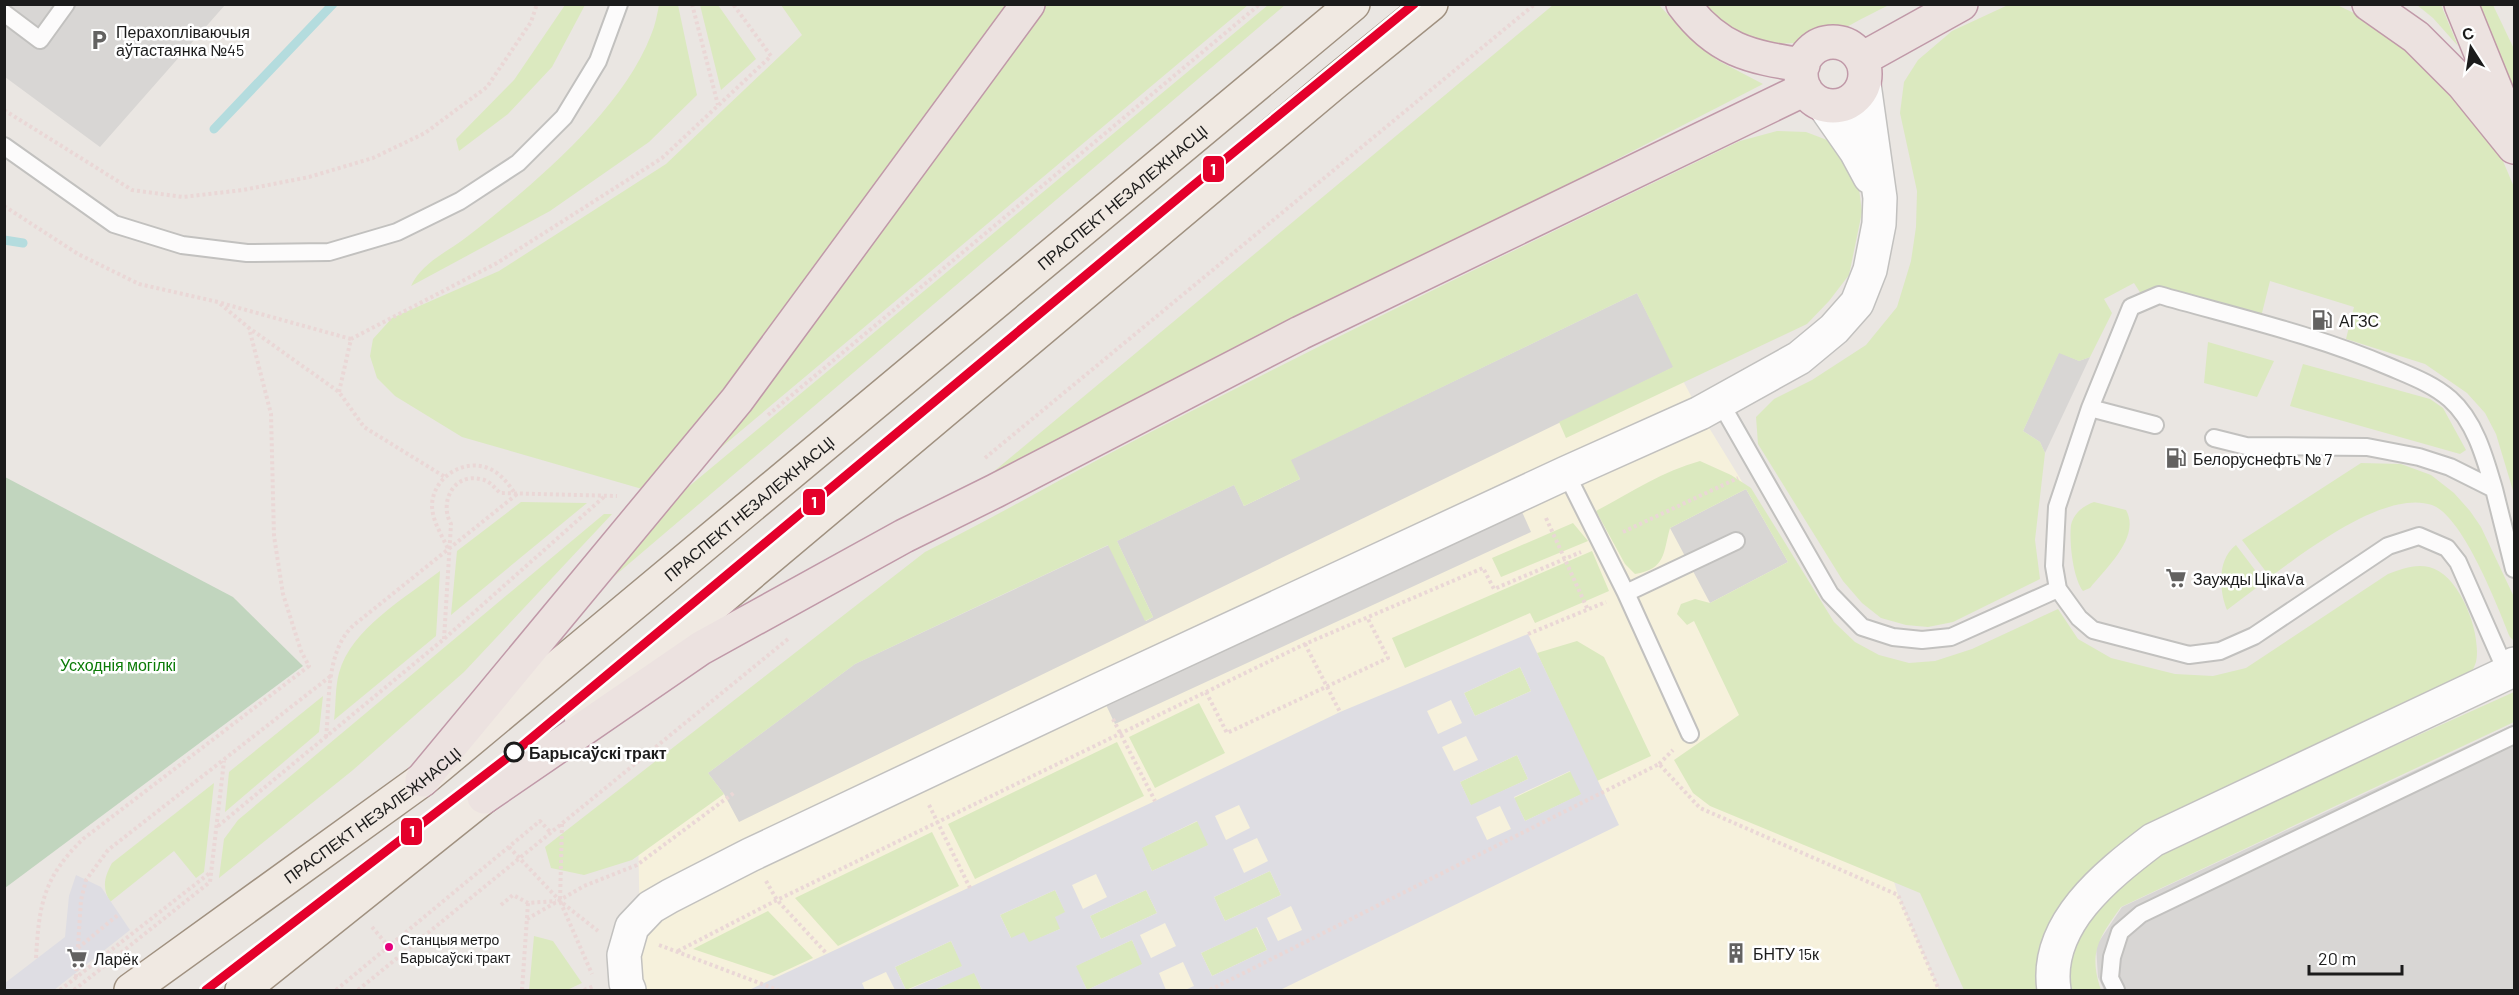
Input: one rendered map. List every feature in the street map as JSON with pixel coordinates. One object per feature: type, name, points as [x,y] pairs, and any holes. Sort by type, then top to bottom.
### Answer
[{"type":"highway","points":[[422,780],[737,400],[1028,4]]},
{"type":"highway","points":[[1683,4],[1698,24],[1723,44],[1757,58],[1810,86],[1836,106],[1848,103],[1858,95],[1856,62],[1831,43],[1818,46],[1809,54],[1810,86]]},
{"type":"highway","points":[[1856,62],[1918,4]]},
{"type":"highway","points":[[1856,62],[1961,4]]},
{"type":"highway","points":[[2369,4],[2416,37],[2463,84],[2514,147]]},
{"type":"highway","points":[[2461,4],[2514,136]]},
{"type":"highway","points":[[484,797],[701,648],[904,536],[1300,333],[1810,86]]},
{"type":"main road","name":"ПРАСПЕКТ НЕЗАЛЕЖНАСЦІ","points":[[131,990],[422,780],[1353,4]]},
{"type":"main road","points":[[242,990],[484,797],[1317,97],[1431,4]]},
{"type":"street","points":[[630,990],[626,983],[624,955],[629,934],[639,918],[670,896],[750,855],[1100,690],[1720,402],[1799,358],[1834,329],[1857,303],[1870,270],[1879,224],[1880,198],[1856,62]]},
{"type":"street","points":[[1810,86],[1856,151],[1880,198]]},
{"type":"street","points":[[2054,990],[2052,978],[2059,945],[2074,914],[2094,889],[2119,865],[2153,840],[2512,670]]},
{"type":"lane","points":[[4,13],[40,40],[66,4]]},
{"type":"lane","points":[[4,146],[114,224],[182,245],[247,254],[328,252],[397,232],[460,201],[518,164],[564,117],[598,61],[619,4]]},
{"type":"lane","points":[[2512,670],[2458,562],[2447,548],[2419,536],[2388,546],[2254,636],[2220,651],[2189,655],[2093,630],[2079,618],[2058,589],[2054,566],[2057,507],[2090,408],[2132,307],[2159,295],[2356,352],[2424,382],[2451,400],[2471,427],[2484,454],[2514,569]]},
{"type":"lane","points":[[1720,402],[1830,594],[1862,627],[1893,637],[1922,640],[1952,637],[2058,589]]},
{"type":"lane","points":[[2090,408],[2155,425]]},
{"type":"lane","points":[[2214,438],[2246,446],[2367,447],[2419,457],[2450,467],[2493,489]]},
{"type":"lane","points":[[1566,473],[1602,542],[1689,734]]},
{"type":"lane","points":[[1626,593],[1736,541]]},
{"type":"lane","points":[[2116,990],[2110,978],[2120,932],[2141,914],[2514,735]]},
{"type":"path","points":[[4,110],[132,190],[183,197],[243,190],[309,177],[373,158],[425,133],[487,87],[531,22],[537,4]]},
{"type":"path","points":[[692,4],[718,106]]},
{"type":"path","points":[[4,206],[78,254],[139,284],[218,302],[351,339],[507,257],[662,158],[771,56],[733,4]]},
{"type":"path","points":[[760,422],[1260,4]]},
{"type":"path","points":[[218,302],[249,328],[339,392],[364,427],[445,477]]},
{"type":"path","points":[[36,958],[39,912],[49,883],[67,854],[83,839],[309,666],[301,651],[283,594],[274,536],[271,414],[249,328]]},
{"type":"path","points":[[339,392],[351,339]]},
{"type":"path","points":[[448,550],[434,519],[432,504],[437,488],[445,477],[457,469],[471,465],[485,467],[497,473],[516,495]]},
{"type":"path","points":[[678,951],[777,900],[1305,644],[1483,568],[1494,589],[1565,559],[1758,468]]},
{"type":"path","points":[[444,639],[451,524],[445,506],[454,486],[462,480],[481,478],[491,483],[500,493],[516,495],[605,495],[655,500]]},
{"type":"path","points":[[1532,489],[1588,610]]},
{"type":"path","points":[[326,738],[334,657],[347,631],[516,495]]},
{"type":"path","points":[[218,826],[444,639],[605,495]]},
{"type":"path","points":[[1528,634],[1626,593]]},
{"type":"path","points":[[1206,692],[1227,733],[1388,658],[1367,617]]},
{"type":"path","points":[[1305,644],[1340,712]]},
{"type":"path","points":[[76,977],[78,916],[86,880],[108,850],[332,674]]},
{"type":"path","points":[[1100,690],[1155,801]]},
{"type":"path","points":[[75,990],[210,882],[224,760]]},
{"type":"path","points":[[1210,990],[1659,764],[1700,808],[1898,895],[1940,990]]},
{"type":"path","points":[[915,779],[970,888]]},
{"type":"path","points":[[528,919],[584,886],[637,865],[735,792]]},
{"type":"path","points":[[336,990],[540,822],[551,833]]},
{"type":"path","points":[[560,901],[562,824]]},
{"type":"path","points":[[509,847],[560,901],[600,990]]},
{"type":"path","points":[[750,855],[777,900],[827,954]]},
{"type":"path","points":[[60,990],[212,871]]},
{"type":"path","points":[[501,905],[513,895],[528,903],[560,901]]},
{"type":"path","points":[[522,990],[528,903]]},
{"type":"path","points":[[77,949],[118,914]]},
{"type":"path","points":[[655,944],[778,990]]},
{"type":"shaded area","name":"Перахопліваючыя аўтастаянка №45","points":[[5,5],[225,5],[100,147],[5,77]]},
{"type":"shaded area","points":[[1637,293],[1700,413],[1806,586],[1898,895],[1939,990],[641,990],[638,828]]},
{"type":"shaded area","points":[[1637,293],[1674,367],[739,822],[724,794],[708,773],[855,664],[1109,545],[1146,621],[1153,617],[1117,541],[1234,485],[1244,506],[1300,479],[1290,460]]},
{"type":"shaded area","points":[[2059,352],[2079,361],[2090,357],[2045,453],[2040,442],[2023,431]]},
{"type":"shaded area","points":[[1746,489],[1788,562],[1710,603],[1670,528]]},
{"type":"shaded area","points":[[1515,496],[1531,532],[1115,724],[1099,690]]},
{"type":"shaded area","points":[[1528,634],[1619,825],[1280,990],[1185,990],[1194,986],[1183,962],[1159,973],[1166,990],[1087,990],[982,990],[974,973],[934,990],[908,990],[962,966],[951,941],[895,967],[906,990],[895,990],[886,972],[862,983],[865,990],[749,990],[1155,801],[1340,712]],"holes":[[[1520,667],[1531,691],[1475,716],[1464,693]],[[1451,700],[1462,723],[1438,734],[1427,711]],[[1466,736],[1478,760],[1454,771],[1442,747]],[[1517,755],[1528,779],[1471,805],[1460,782]],[[1570,771],[1581,794],[1525,821],[1514,797]],[[1239,805],[1250,828],[1226,840],[1215,816]],[[1500,806],[1511,829],[1487,840],[1476,817]],[[1197,821],[1208,845],[1152,871],[1142,848]],[[1257,838],[1268,861],[1244,873],[1233,849]],[[1270,871],[1281,895],[1225,921],[1214,897]],[[1096,874],[1107,897],[1083,909],[1072,885]],[[1055,890],[1065,912],[1055,917],[1060,929],[1029,942],[1024,932],[1011,938],[1000,915]],[[1146,890],[1157,913],[1101,939],[1090,916]],[[1291,906],[1302,930],[1278,941],[1267,918]],[[1165,923],[1176,946],[1151,958],[1140,935]],[[1257,927],[1267,950],[1212,976],[1201,953]],[[1132,940],[1142,964],[1087,990],[1076,966]]]},
{"type":"shaded area","points":[[2514,724],[2514,990],[2104,990],[2098,977],[2096,946],[2122,907]]},
{"type":"shaded area","points":[[76,875],[101,887],[130,930],[54,990],[5,990],[5,983],[65,937],[69,896]]},
{"type":"green space","points":[[565,5],[585,5],[552,67],[508,114],[459,151],[456,139],[514,80]]},
{"type":"green space","points":[[659,5],[678,5],[697,95],[649,142],[550,211],[411,286],[429,264],[468,236],[546,171],[597,119],[619,92],[637,63],[652,32]]},
{"type":"green space","points":[[700,5],[718,5],[756,59],[721,90]]},
{"type":"green space","points":[[781,5],[1013,5],[649,491],[462,437],[395,396],[377,378],[370,356],[373,339],[392,318],[499,271],[666,164],[802,35]]},
{"type":"green space","points":[[1045,5],[1248,5],[668,492],[726,435]]},
{"type":"green space","points":[[1268,5],[1285,5],[584,602],[669,503]]},
{"type":"green space","points":[[1553,5],[1659,5],[1685,33],[1717,60],[1763,84],[968,493]]},
{"type":"green space","points":[[1705,5],[1889,5],[1823,38],[1809,42],[1781,43],[1756,40],[1734,31]]},
{"type":"green space","points":[[2008,5],[2337,5],[2373,22],[2414,50],[2489,128],[2514,187],[2514,494],[2496,434],[2485,413],[2467,393],[2425,364],[2346,339],[2354,307],[2270,281],[2261,317],[2143,297],[2134,283],[2104,299],[2112,313],[2090,357],[2079,361],[2059,353],[2023,431],[2040,442],[2045,453],[2035,540],[2040,579],[1953,622],[1928,627],[1906,625],[1881,618],[1862,603],[1843,581],[1758,444],[1756,417],[1774,399],[1812,380],[1866,345],[1897,307],[1911,261],[1916,227],[1917,191],[1900,113],[1904,82],[1918,60],[1952,31]]},
{"type":"green space","points":[[2417,5],[2441,5],[2458,46],[2433,18]]},
{"type":"green space","points":[[2477,5],[2493,5],[2514,49],[2514,106]]},
{"type":"green space","points":[[1777,131],[1806,132],[1835,143],[1858,181],[1862,212],[1849,275],[1807,324],[1566,438],[1559,422],[1673,367],[1637,293],[1291,460],[1300,479],[1244,506],[1234,485],[1117,541],[1153,617],[1145,621],[1108,545],[855,664],[708,773],[724,794],[632,860],[584,875],[551,868],[545,847],[925,552],[1182,416],[1420,296],[1740,141]]},
{"type":"green space","points":[[2208,342],[2274,361],[2257,397],[2204,383]]},
{"type":"green space","points":[[2303,364],[2430,399],[2443,408],[2466,450],[2460,454],[2290,406]]},
{"type":"green space","points":[[1700,461],[1731,475],[1751,488],[1834,622],[1855,642],[1879,655],[1909,663],[1935,661],[1972,649],[2058,609],[2078,639],[2111,658],[2175,674],[2213,676],[2246,668],[2388,574],[2418,566],[2429,567],[2440,572],[2459,593],[2476,636],[2476,662],[2465,683],[2075,888],[2044,935],[2038,958],[2036,990],[1964,990],[1920,893],[1710,806],[1693,793],[1674,760],[1739,715],[1694,621],[1687,625],[1677,614],[1681,604],[1695,599],[1710,603],[1788,562],[1746,489],[1670,528],[1664,552],[1658,564],[1645,572],[1635,574],[1625,564],[1596,511],[1660,476]]},
{"type":"green space","points":[[2361,463],[2401,464],[2431,475],[2454,493],[2470,511],[2481,527],[2514,597],[2514,641],[2510,637],[2488,585],[2467,544],[2456,526],[2444,513],[2432,505],[2413,502],[2370,514],[2347,525],[2270,577],[2242,540]]},
{"type":"green space","name":"Усходнія могілкі","points":[[5,477],[233,597],[303,666],[5,888]]},
{"type":"green space","points":[[521,502],[587,503],[451,615],[457,551]]},
{"type":"green space","points":[[2094,502],[2126,510],[2129,531],[2120,552],[2090,588],[2083,591],[2072,560],[2071,525],[2080,510]]},
{"type":"green space","points":[[604,514],[612,514],[464,672],[353,770],[219,878],[224,839],[238,820]]},
{"type":"green space","points":[[1573,523],[1588,541],[1501,577],[1492,558]]},
{"type":"green space","points":[[2236,545],[2264,582],[2227,610],[2222,593],[2221,575],[2225,558]]},
{"type":"green space","points":[[1592,551],[1609,591],[1535,623],[1530,613],[1405,668],[1392,638]]},
{"type":"green space","points":[[440,571],[436,636],[334,720],[339,673],[345,657],[355,642],[381,616]]},
{"type":"green space","points":[[1577,641],[1604,657],[1651,756],[1597,781],[1537,653]]},
{"type":"green space","points":[[1520,667],[1531,691],[1475,716],[1464,693]]},
{"type":"green space","points":[[2514,692],[2514,722],[2121,907],[2098,946],[2096,965],[2101,990],[2070,990],[2070,949],[2080,921],[2157,853]]},
{"type":"green space","points":[[323,696],[319,732],[225,812],[229,772]]},
{"type":"green space","points":[[1199,703],[1225,753],[1155,788],[1129,737]]},
{"type":"green space","points":[[1117,742],[1144,796],[975,879],[948,824]]},
{"type":"green space","points":[[1517,755],[1528,779],[1471,806],[1460,782]]},
{"type":"green space","points":[[1571,771],[1582,794],[1525,821],[1514,798]]},
{"type":"green space","points":[[214,783],[204,872],[196,878],[174,851],[110,902],[105,882],[112,863]]},
{"type":"green space","points":[[1198,821],[1209,845],[1152,871],[1141,848]]},
{"type":"green space","points":[[932,832],[959,886],[838,946],[795,898]]},
{"type":"green space","points":[[1270,871],[1281,895],[1225,921],[1214,897]]},
{"type":"green space","points":[[1055,890],[1066,913],[1060,929],[1029,943],[1011,938],[1000,915]]},
{"type":"green space","points":[[1146,890],[1157,913],[1101,939],[1090,916]]},
{"type":"green space","points":[[768,911],[813,958],[774,976],[693,949]]},
{"type":"green space","points":[[1256,927],[1267,950],[1212,976],[1201,953]]},
{"type":"green space","points":[[534,936],[553,941],[582,983],[567,990],[529,990]]},
{"type":"green space","points":[[1132,940],[1143,964],[1087,990],[1075,966]]},
{"type":"green space","points":[[951,941],[963,966],[906,990],[895,967]]},
{"type":"green space","points":[[974,972],[982,990],[934,990]]},
{"type":"waterway","points":[[214,129],[333,4]]},
{"type":"waterway","points":[[4,240],[23,243]]},
{"type":"transit line","name":"1","points":[[206,990],[516,751],[1414,4]]},
{"type":"place","name":"Перахопліваючыя аўтастаянка №45","points":[[99,40]]},
{"type":"place","name":"АГЗС","points":[[2322,320]]},
{"type":"place","name":"Белоруснефть № 7","points":[[2176,458]]},
{"type":"place","name":"Заужды ЦікаVа","points":[[2176,578]]},
{"type":"place","name":"Барысаўскі тракт","points":[[514,752]]},
{"type":"place","name":"Станцыя метро Барысаўскі тракт","points":[[389,947]]},
{"type":"place","name":"БНТУ 15к","points":[[1736,953]]},
{"type":"place","name":"Ларёк","points":[[77,958]]}]
